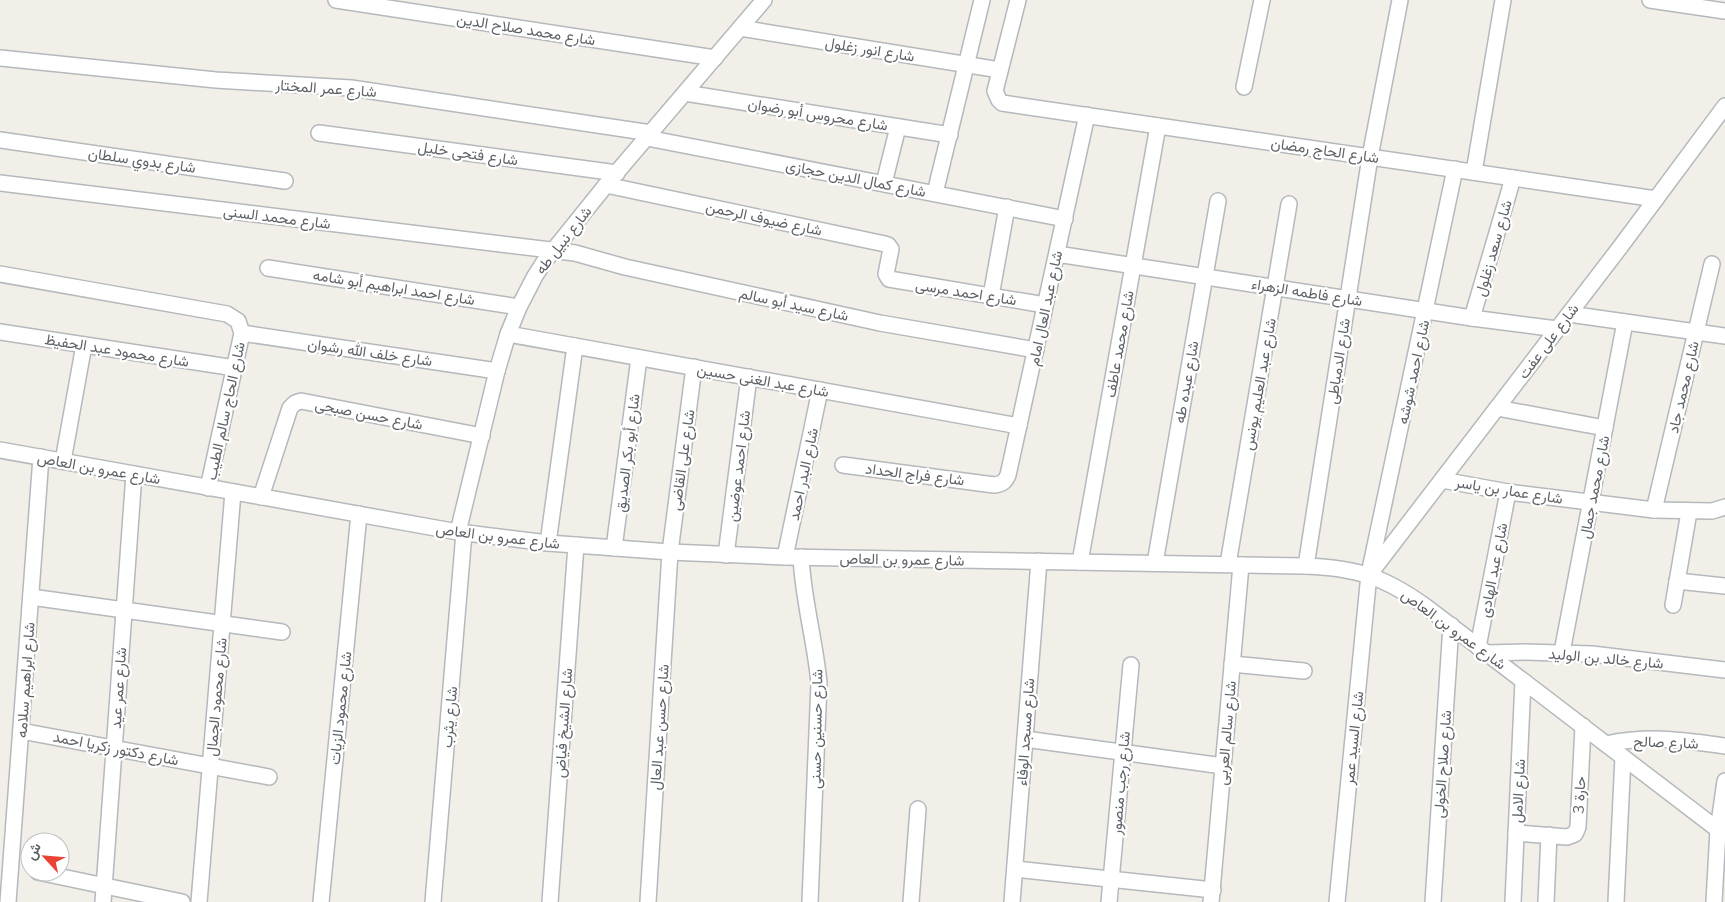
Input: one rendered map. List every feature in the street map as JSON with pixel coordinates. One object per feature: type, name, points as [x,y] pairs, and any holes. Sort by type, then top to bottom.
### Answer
[{"type":"street","name":"شارع محمد صلاح الدين","points":[[336,0],[715,58]]},
{"type":"street","name":"شارع نبيل طه","points":[[461,533],[497,371],[508,334],[534,276],[606,185],[764,0]]},
{"type":"street","points":[[935,193],[982,0]]},
{"type":"street","points":[[1000,70],[1018,0]]},
{"type":"street","points":[[1244,87],[1262,0]]},
{"type":"street","name":"شارع الدمياطى","points":[[1306,566],[1370,157],[1400,0]]},
{"type":"street","points":[[1474,172],[1503,0]]},
{"type":"street","points":[[1650,0],[1725,11]]},
{"type":"street","name":"شارع انور زغلول","points":[[740,28],[1000,70]]},
{"type":"street","name":"شارع عمر المختار","points":[[0,58],[216,80],[351,88],[649,135]]},
{"type":"street","name":"شارع الحاج رمضان","points":[[1000,70],[995,91],[996,96],[1002,102],[1656,199]]},
{"type":"street","name":"شارع محروس أبو رضوان","points":[[685,93],[950,135]]},
{"type":"street","name":"شارع على عفت","points":[[1369,574],[1558,329],[1725,106]]},
{"type":"street","name":"شارع عبد العال امام","points":[[986,484],[1001,484],[1008,475],[1087,115]]},
{"type":"street","name":"شارع محمد عاطف","points":[[1080,562],[1158,126]]},
{"type":"street","points":[[884,183],[898,127]]},
{"type":"street","name":"شارع فتحى خليل","points":[[319,132],[617,173]]},
{"type":"street","name":"شارع كمال الدين حجازى","points":[[649,135],[1064,219]]},
{"type":"street","name":"شارع بدوي سلطان","points":[[0,140],[285,181]]},
{"type":"street","name":"شارع احمد شوشه","points":[[1369,574],[1455,169]]},
{"type":"street","name":"شارع سعد زغلول","points":[[1472,318],[1513,178]]},
{"type":"street","name":"شارع محمد السنى","points":[[0,183],[553,251]]},
{"type":"street","name":"شارع ضيوف الرحمن","points":[[606,185],[885,244],[891,250],[887,276]]},
{"type":"street","name":"شارع عبده طه","points":[[1155,563],[1218,201]]},
{"type":"street","name":"شارع عبد العليم يونس","points":[[1234,565],[1289,204]]},
{"type":"street","points":[[991,296],[1008,207]]},
{"type":"street","name":"شارع سيد أبو سالم","points":[[553,251],[575,253],[624,267],[880,323],[1036,350]]},
{"type":"street","name":"شارع فاطمه الزهراء","points":[[1057,254],[1472,318],[1558,329]]},
{"type":"street","name":"شارع محمد جاد","points":[[1654,510],[1712,264]]},
{"type":"street","name":"شارع احمد ابراهيم أبو شامه","points":[[268,268],[519,307]]},
{"type":"street","points":[[0,274],[227,314],[238,320],[242,333]]},
{"type":"street","name":"شارع احمد مرسى","points":[[887,276],[891,279],[1046,305]]},
{"type":"street","points":[[1569,314],[1725,336]]},
{"type":"street","name":"شارع محمد جمال","points":[[1562,652],[1626,322]]},
{"type":"street","name":"شارع محمود عبد الحفيظ","points":[[0,332],[235,368]]},
{"type":"street","name":"شارع الحاج سالم الطيب","points":[[208,488],[242,333]]},
{"type":"street","name":"شارع خلف الله رشوان","points":[[242,333],[497,371]]},
{"type":"street","name":"شارع عبد الغنى حسين","points":[[508,334],[1019,426]]},
{"type":"street","points":[[63,461],[84,345]]},
{"type":"street","points":[[548,542],[575,346]]},
{"type":"street","name":"شارع أبو بكر الصديق","points":[[614,548],[639,358]]},
{"type":"street","name":"شارع على القاضى","points":[[670,552],[694,367]]},
{"type":"street","name":"شارع احمد عوضين","points":[[726,555],[749,377]]},
{"type":"street","name":"شارع البدر احمد","points":[[785,557],[820,390]]},
{"type":"street","name":"شارع حسن صبحى","points":[[261,497],[290,408],[295,403],[302,401],[482,436]]},
{"type":"street","points":[[1497,408],[1605,428]]},
{"type":"street","name":"شارع عمرو بن العاص","points":[[0,450],[461,533],[576,545],[670,552],[785,557],[1334,567],[1369,574],[1405,592],[1451,625],[1722,832]]},
{"type":"street","name":"شارع ابراهيم سلامه","points":[[8,902],[41,457]]},
{"type":"street","name":"شارع فراج الحداد","points":[[843,465],[986,484]]},
{"type":"street","name":"شارع عمر عيد","points":[[103,902],[134,474]]},
{"type":"street","name":"شارع عمار بن ياسر","points":[[1442,480],[1508,492],[1654,510],[1689,512],[1712,511],[1725,507]]},
{"type":"street","name":"شارع محمود الجمال","points":[[199,902],[233,492]]},
{"type":"street","name":"شارع عبد الهادى","points":[[1482,650],[1508,492]]},
{"type":"street","points":[[1673,605],[1689,512]]},
{"type":"street","name":"شارع محمود الزيات","points":[[320,902],[359,514]]},
{"type":"street","name":"شارع يثرب","points":[[433,902],[461,533]]},
{"type":"street","name":"شارع الشيخ فياض","points":[[550,902],[576,545]]},
{"type":"street","name":"شارع حسن عبد العال","points":[[648,902],[670,552]]},
{"type":"street","name":"شارع حسنين حسنى","points":[[801,557],[806,604],[815,645],[819,683],[810,902]]},
{"type":"street","name":"شارع مسجد الوفاء","points":[[1012,902],[1039,561]]},
{"type":"street","name":"شارع سالم العربى","points":[[1212,896],[1232,664],[1234,565]]},
{"type":"street","name":"شارع السيد عمر","points":[[1336,902],[1369,574]]},
{"type":"street","points":[[1677,581],[1725,586]]},
{"type":"street","points":[[31,597],[282,632]]},
{"type":"street","name":"شارع صلاح الخولى","points":[[1433,902],[1451,625]]},
{"type":"street","name":"شارع خالد بن الوليد","points":[[1482,650],[1562,652],[1725,670]]},
{"type":"street","points":[[1232,664],[1304,671]]},
{"type":"street","name":"شارع رجب منصور","points":[[1109,902],[1131,665]]},
{"type":"street","name":"شارع الامل","points":[[1513,902],[1523,681]]},
{"type":"street","name":"حارة 3","points":[[1516,833],[1572,836],[1577,830],[1583,726]]},
{"type":"street","name":"شارع دكتور زكريا احمد","points":[[21,730],[269,777]]},
{"type":"street","name":"شارع صالح","points":[[1606,744],[1630,739],[1655,738],[1725,746]]},
{"type":"street","points":[[1025,739],[1223,766]]},
{"type":"street","points":[[1616,902],[1623,757]]},
{"type":"street","points":[[1714,902],[1722,832],[1725,781]]},
{"type":"street","points":[[911,902],[918,809]]},
{"type":"street","points":[[1546,902],[1550,835]]},
{"type":"street","points":[[11,866],[20,868]]},
{"type":"street","points":[[1015,869],[1111,879],[1212,896]]},
{"type":"street","points":[[70,879],[182,902]]}]
